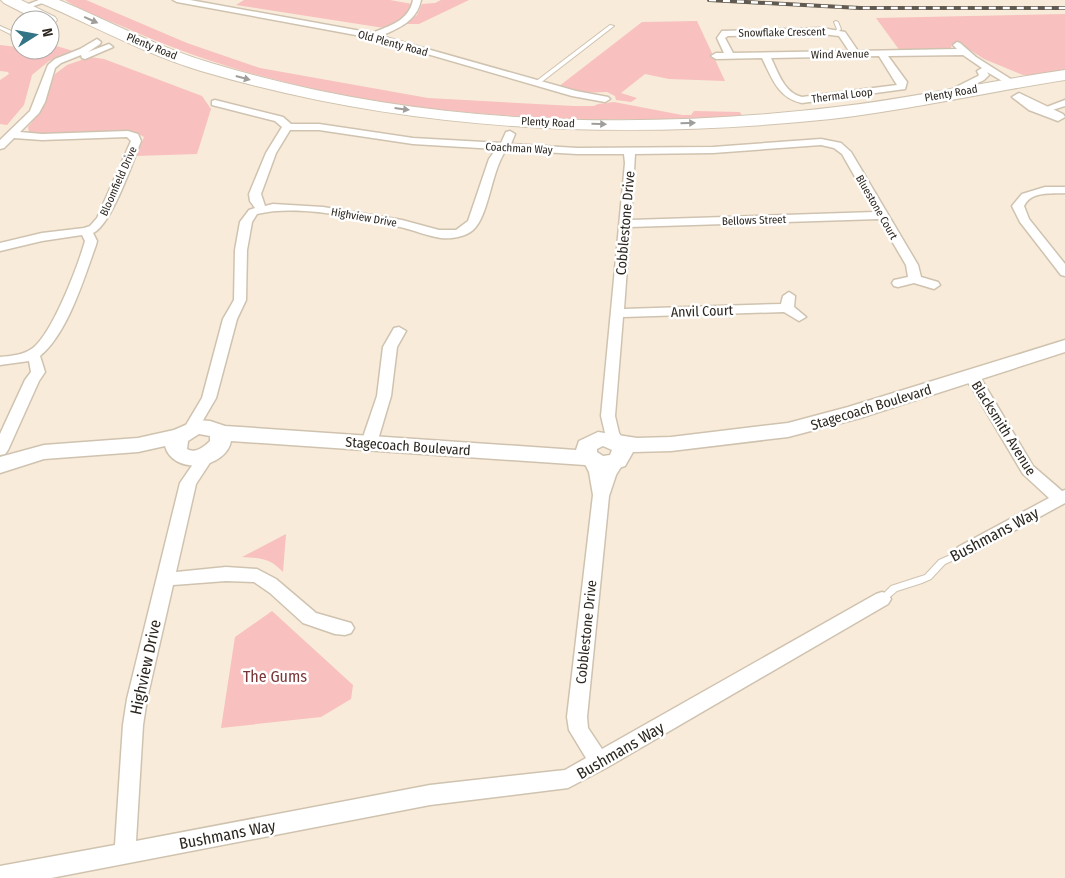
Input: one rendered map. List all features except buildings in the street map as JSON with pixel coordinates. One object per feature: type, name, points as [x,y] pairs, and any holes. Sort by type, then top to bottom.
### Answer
[{"type":"highway","name":"Plenty Road","points":[[46,0],[202,66],[268,85],[368,105],[548,123],[639,124],[738,121],[836,112],[951,94],[1035,99],[1065,75]]},
{"type":"highway","points":[[20,3],[33,10]]},
{"type":"highway","points":[[103,45],[117,41],[114,30]]},
{"type":"highway","name":"Plenty Road","points":[[79,35],[126,55]]},
{"type":"highway","name":"Plenty Road","points":[[170,72],[212,86],[310,109],[499,140],[646,138],[762,133],[860,124],[1035,99],[1065,89]]},
{"type":"street","points":[[20,3],[46,0]]},
{"type":"street","name":"Old Plenty Road","points":[[177,0],[373,36],[575,94],[605,98]]},
{"type":"street","points":[[373,36],[409,18],[416,7],[417,0]]},
{"type":"street","name":"Snowflake Crescent","points":[[730,56],[721,38],[721,35],[725,33],[836,27],[845,36],[856,54]]},
{"type":"street","points":[[48,74],[103,45]]},
{"type":"street","points":[[0,146],[37,109],[51,67],[58,61],[103,45]]},
{"type":"street","name":"Wind Avenue","points":[[716,56],[856,54],[960,48],[979,64]]},
{"type":"street","name":"Thermal Loop","points":[[765,55],[786,94],[793,99],[802,100],[902,87],[902,82],[881,53]]},
{"type":"street","points":[[951,94],[984,75],[979,64]]},
{"type":"street","points":[[979,64],[1035,99]]},
{"type":"street","points":[[979,64],[1035,99]]},
{"type":"street","name":"Plenty Road","points":[[1035,99],[1065,103]]},
{"type":"street","name":"Coachman Way","points":[[215,103],[279,119],[286,123],[287,127],[319,127],[413,141],[499,140],[577,151],[713,150],[829,142]]},
{"type":"street","points":[[261,209],[255,199],[255,194],[271,153],[287,127]]},
{"type":"street","name":"Bloomfield Drive","points":[[12,135],[42,137],[123,134],[131,135],[135,138],[136,141],[102,219],[94,228],[86,231]]},
{"type":"street","name":"Highview Drive","points":[[125,854],[133,725],[164,579],[209,398],[230,319],[240,300],[239,278],[246,222],[250,215],[261,209],[280,206],[323,210],[393,222],[439,234],[455,234],[466,230],[472,224],[499,140]]},
{"type":"street","name":"Bluestone Court","points":[[829,142],[846,152],[912,265],[915,279]]},
{"type":"street","name":"Cobblestone Drive","points":[[599,762],[579,730],[577,717],[601,496],[618,452],[608,416],[630,163],[629,151]]},
{"type":"street","points":[[1065,190],[1042,191],[1029,194],[1023,198],[1018,206],[1024,220],[1065,272]]},
{"type":"street","name":"Bellows Street","points":[[625,224],[882,215]]},
{"type":"street","points":[[0,247],[42,237],[86,231],[91,241],[53,332],[49,348],[31,359],[1,361]]},
{"type":"street","points":[[898,283],[915,279],[934,285]]},
{"type":"street","name":"Anvil Court","points":[[617,314],[788,302],[799,318]]},
{"type":"street","points":[[369,443],[384,396],[390,347],[399,331]]},
{"type":"street","name":"Stagecoach Boulevard","points":[[3,460],[57,450],[266,438],[369,443],[524,455],[591,451],[601,464],[618,452],[788,430],[825,422],[1065,346]]},
{"type":"street","points":[[3,460],[9,444],[12,427],[32,380],[31,359]]},
{"type":"street","name":"Blacksmith Avenue","points":[[970,376],[978,385],[1028,470],[1035,478],[1063,497]]},
{"type":"street","name":"Highview Drive","points":[[188,483],[209,398]]},
{"type":"street","name":"Cobblestone Drive","points":[[601,496],[591,451],[608,416]]},
{"type":"street","name":"Bushmans Way","points":[[964,552],[1063,497]]},
{"type":"street","points":[[164,579],[238,574],[256,576],[272,585],[306,615],[320,622],[345,628]]},
{"type":"street","name":"Bushmans Way","points":[[0,877],[430,795],[568,780],[882,599]]},
{"type":"lane","points":[[537,83],[612,26]]},
{"type":"lane","name":"Bushmans Way","points":[[882,599],[894,588],[928,577],[942,562],[964,552]]},
{"type":"green space","points":[[65,0],[86,0],[187,43],[260,68],[428,98],[574,106],[594,106],[614,102],[682,115],[691,115],[694,111],[740,112],[742,116],[665,119],[587,119],[509,116],[432,109],[355,97],[279,81],[205,59],[98,17]]},
{"type":"green space","points":[[244,0],[390,0],[412,4],[407,15],[384,28],[236,5]]},
{"type":"green space","points":[[441,0],[469,0],[419,24],[405,24],[417,15],[422,4],[435,3]]},
{"type":"green space","points":[[1065,14],[1065,70],[1035,75],[1023,75],[984,59],[961,44],[952,44],[951,48],[947,50],[900,51],[876,18]]},
{"type":"green space","points":[[697,21],[725,81],[669,79],[645,74],[621,93],[637,98],[631,102],[616,100],[615,96],[607,92],[581,93],[558,87],[642,22]]},
{"type":"green space","points":[[0,45],[10,46],[10,60],[51,60],[32,75],[24,105],[7,125],[0,124],[0,80],[9,74],[8,72],[0,71]]},
{"type":"green space","points":[[60,47],[73,51],[60,56]]},
{"type":"green space","points":[[90,57],[104,59],[202,96],[211,109],[197,154],[136,156],[144,137],[133,131],[44,134],[29,132],[28,127],[42,110],[55,74],[67,65]]},
{"type":"green space","points":[[286,534],[283,572],[269,561],[242,557]]},
{"type":"green space","name":"The Gums","points":[[272,611],[353,685],[351,699],[321,717],[221,728],[235,637]]},
{"type":"railway","points":[[709,0],[860,8],[1065,8]]}]
